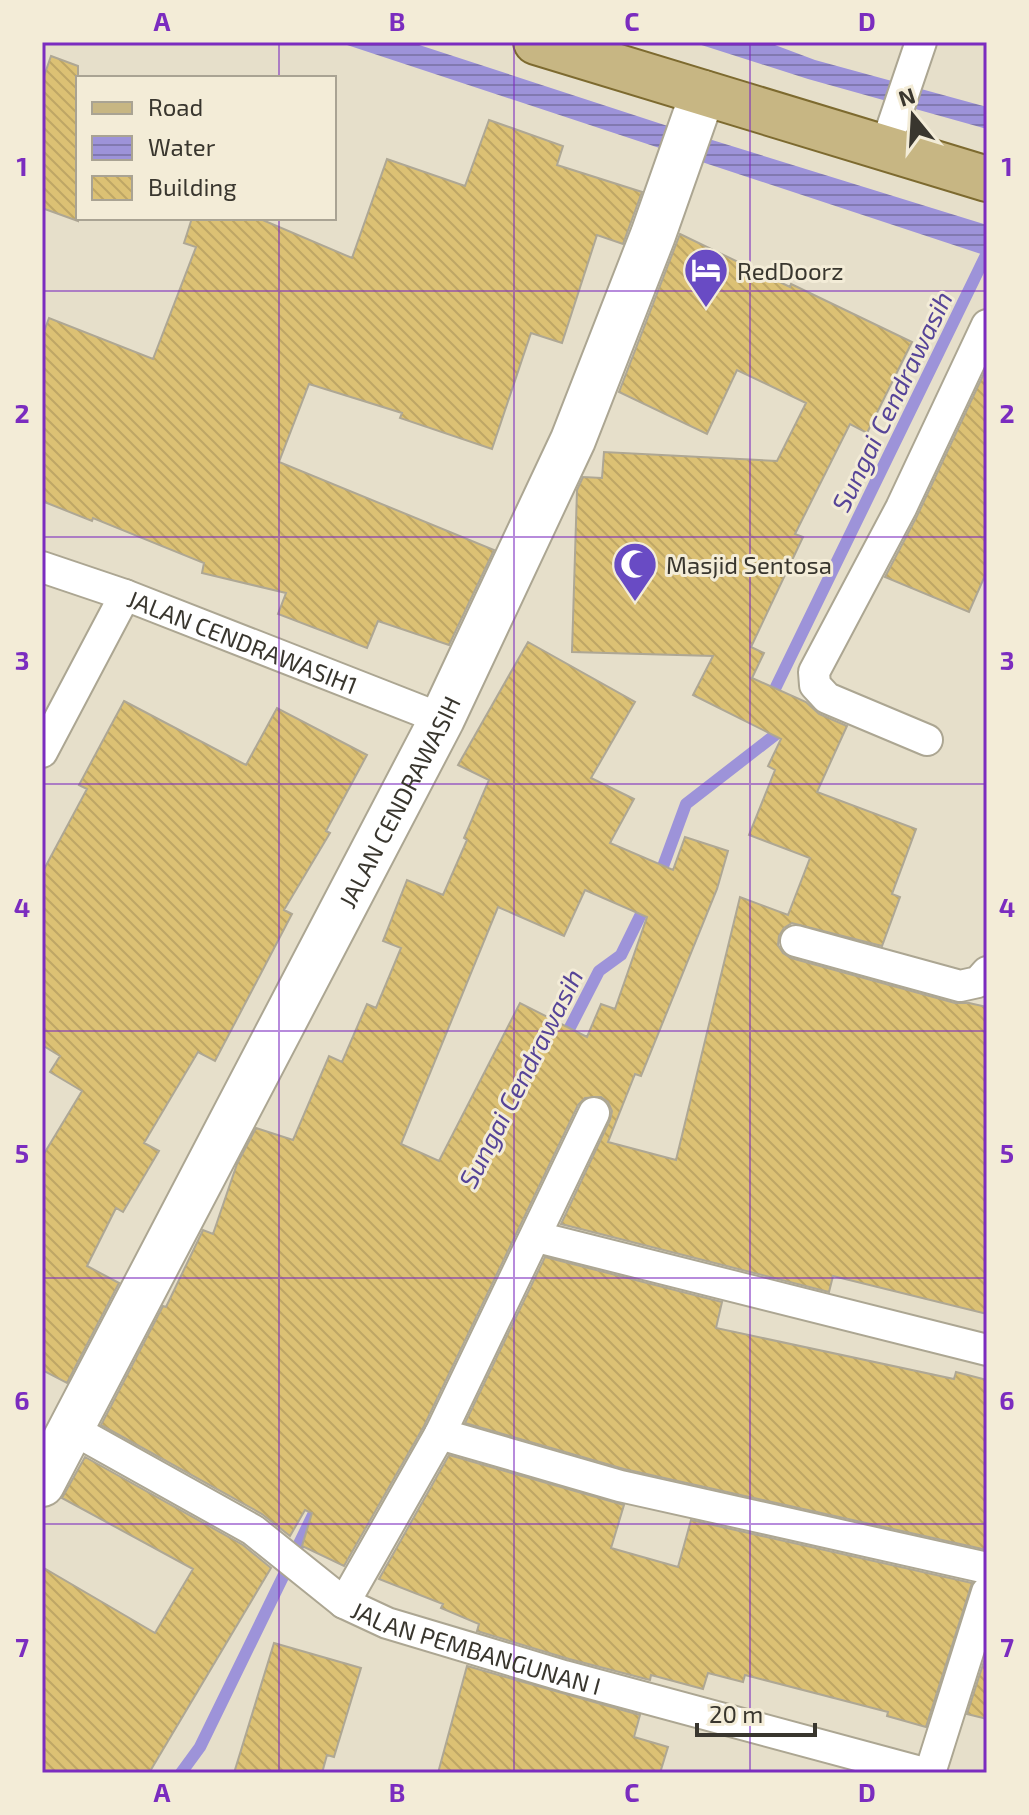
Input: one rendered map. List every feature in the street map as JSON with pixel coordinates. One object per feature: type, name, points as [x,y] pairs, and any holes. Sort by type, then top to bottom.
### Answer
[{"type":"main road","points":[[536,42],[698,107],[891,132],[987,179]]},
{"type":"street","points":[[891,132],[921,42]]},
{"type":"street","name":"JALAN CENDRAWASIH","points":[[42,1484],[442,719],[573,440],[653,235],[698,107]]},
{"type":"street","points":[[927,740],[827,698],[815,685],[814,672],[901,508],[987,325]]},
{"type":"street","name":"JALAN CENDRAWASIH1","points":[[42,567],[125,595],[442,719]]},
{"type":"street","points":[[42,752],[125,595]]},
{"type":"street","points":[[796,941],[960,986],[978,982],[987,972]]},
{"type":"street","points":[[339,1598],[440,1434],[594,1113]]},
{"type":"street","points":[[537,1237],[987,1350]]},
{"type":"street","name":"JALAN PEMBANGUNAN I","points":[[72,1429],[253,1530],[339,1598],[387,1623],[564,1676],[924,1773]]},
{"type":"street","points":[[440,1434],[620,1486],[987,1568]]},
{"type":"street","points":[[930,1773],[987,1592]]},
{"type":"water","points":[[338,42],[410,42],[987,225],[987,256]]},
{"type":"water","points":[[692,42],[767,42],[815,60],[987,107],[987,129],[808,79]]},
{"type":"building","points":[[51,56],[78,66],[78,221],[42,208],[42,82]]},
{"type":"building","points":[[489,120],[563,146],[557,165],[642,192],[623,244],[597,235],[562,343],[531,333],[492,449],[400,418],[402,413],[309,384],[279,462],[494,550],[449,645],[378,621],[367,648],[278,614],[286,593],[202,573],[204,563],[42,501],[42,337],[49,318],[153,359],[196,247],[184,243],[191,220],[263,220],[352,258],[387,159],[465,186]]},
{"type":"building","points":[[680,234],[912,342],[867,433],[850,424],[795,534],[803,537],[751,647],[764,653],[752,678],[806,702],[819,714],[847,726],[817,792],[916,829],[892,894],[900,897],[882,946],[792,923],[779,936],[778,945],[783,953],[791,958],[955,1003],[987,1007],[987,1314],[833,1276],[829,1292],[561,1224],[612,1111],[608,1102],[601,1097],[585,1098],[578,1105],[424,1426],[344,1566],[302,1546],[312,1513],[305,1510],[290,1536],[262,1514],[101,1425],[163,1306],[166,1307],[203,1230],[213,1234],[237,1164],[256,1128],[293,1140],[329,1056],[342,1062],[367,1004],[376,1008],[401,948],[383,941],[407,880],[443,895],[489,780],[458,765],[528,642],[635,702],[591,778],[634,799],[610,843],[673,870],[685,837],[728,851],[717,889],[641,1076],[635,1074],[608,1142],[676,1160],[740,897],[788,915],[810,858],[749,835],[775,770],[768,766],[781,739],[693,695],[713,656],[572,652],[577,490],[583,477],[602,478],[604,452],[777,461],[806,403],[737,370],[707,434],[619,392]],"holes":[[[585,890],[647,917],[615,1009],[601,1004],[587,1037],[520,1003],[439,1161],[401,1144],[498,907],[564,936]]]},
{"type":"building","points":[[987,367],[987,571],[969,612],[885,577]]},
{"type":"building","points":[[124,701],[246,765],[277,708],[367,755],[326,831],[330,833],[284,910],[292,914],[215,1061],[198,1052],[144,1143],[159,1151],[123,1212],[116,1208],[87,1266],[119,1283],[67,1383],[42,1370],[42,1157],[82,1091],[50,1072],[60,1056],[42,1045],[42,873],[87,789],[79,785]]},
{"type":"building","points":[[545,1257],[722,1302],[716,1328],[954,1379],[956,1372],[987,1380],[987,1550],[624,1469],[465,1423]]},
{"type":"building","points":[[449,1455],[624,1505],[611,1548],[678,1567],[691,1520],[972,1583],[926,1727],[887,1716],[888,1712],[745,1675],[743,1682],[708,1673],[703,1689],[651,1675],[650,1680],[569,1659],[477,1631],[479,1624],[441,1608],[443,1604],[379,1579]]},
{"type":"building","points":[[85,1457],[243,1545],[271,1568],[149,1773],[42,1773],[42,1567],[155,1633],[193,1569],[62,1498]]},
{"type":"building","points":[[274,1643],[361,1668],[334,1757],[327,1755],[322,1773],[234,1773]]},
{"type":"building","points":[[987,1652],[987,1719],[967,1714]]},
{"type":"building","points":[[467,1666],[640,1715],[634,1737],[668,1747],[660,1773],[438,1773]]},
{"type":"waterway","name":"Sungai Cendrawasih","points":[[773,700],[772,695],[987,253]]},
{"type":"waterway","name":"Sungai Cendrawasih","points":[[658,880],[686,804],[775,735],[774,723]]},
{"type":"waterway","name":"Sungai Cendrawasih","points":[[562,1043],[599,971],[621,955],[648,900]]},
{"type":"waterway","name":"Sungai Cendrawasih","points":[[181,1773],[200,1747],[315,1511]]},
{"type":"place","name":"RedDoorz","points":[[706,309]]},
{"type":"place","name":"Masjid Sentosa","points":[[635,603]]}]
